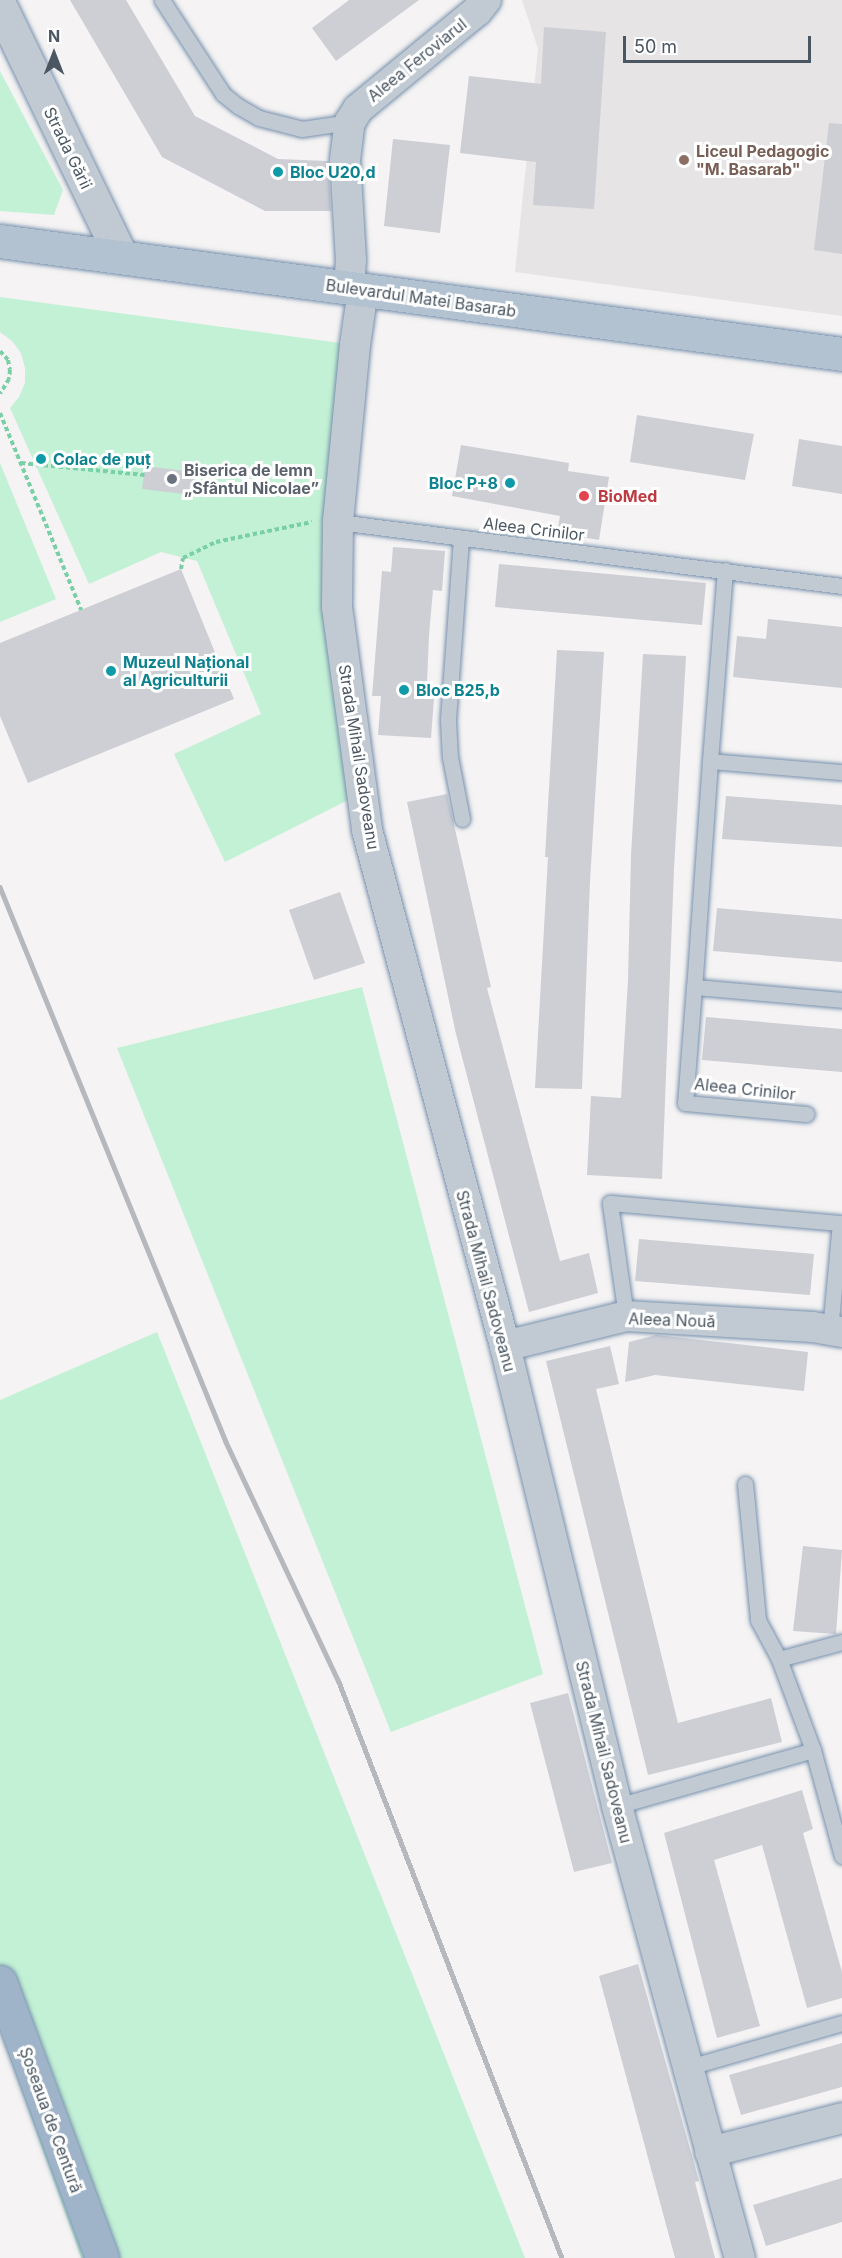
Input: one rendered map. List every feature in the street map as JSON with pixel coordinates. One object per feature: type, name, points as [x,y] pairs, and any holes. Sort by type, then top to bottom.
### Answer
[{"type":"highway","name":"Șoseaua de Centură","points":[[0,1982],[102,2258]]},
{"type":"main road","name":"Bulevardul Matei Basarab","points":[[0,241],[842,354]]},
{"type":"street","name":"Aleea Feroviarul","points":[[350,122],[358,109],[477,11],[486,0]]},
{"type":"street","name":"Strada Gării","points":[[0,6],[121,256]]},
{"type":"street","points":[[350,122],[345,160],[351,260],[356,289]]},
{"type":"street","name":"Strada Mihail Sadoveanu","points":[[356,289],[355,345],[338,522],[337,607],[367,830],[505,1346],[617,1806],[686,2068],[740,2258]]},
{"type":"street","name":"Aleea Nouă","points":[[505,1346],[626,1316],[836,1331]]},
{"type":"street","points":[[710,2152],[842,2118]]},
{"type":"lane","points":[[162,0],[223,94],[238,106],[259,118],[302,129],[350,122]]},
{"type":"lane","name":"Aleea Crinilor","points":[[338,522],[842,586]]},
{"type":"lane","points":[[461,538],[448,721],[450,757],[462,819]]},
{"type":"lane","name":"Aleea Crinilor","points":[[725,570],[685,1103],[807,1114]]},
{"type":"lane","points":[[710,761],[842,772]]},
{"type":"lane","points":[[694,987],[842,1000]]},
{"type":"lane","points":[[626,1316],[610,1203],[840,1223],[836,1331]]},
{"type":"lane","points":[[745,1484],[758,1620],[779,1659],[813,1750],[842,1856]]},
{"type":"lane","points":[[779,1659],[842,1642]]},
{"type":"lane","points":[[617,1806],[813,1750]]},
{"type":"lane","points":[[686,2068],[842,2023]]},
{"type":"path","points":[[0,351],[8,360],[10,370],[9,379],[0,394]]},
{"type":"path","points":[[0,413],[81,610]]},
{"type":"path","points":[[21,463],[144,475]]},
{"type":"path","points":[[181,569],[183,558],[216,542],[306,522],[338,522]]},
{"type":"shaded area","name":"Liceul Pedagogic \"M. Basarab\"","points":[[522,0],[842,0],[842,316],[515,272],[538,49]]},
{"type":"green space","points":[[0,71],[63,190],[54,215],[0,211]]},
{"type":"green space","points":[[0,297],[355,345],[338,522],[362,793],[225,862],[174,754],[261,714],[197,561],[161,552],[89,584],[10,408],[19,397],[25,383],[25,368],[21,353],[12,341],[0,332]]},
{"type":"green space","points":[[0,463],[56,599],[0,622]]},
{"type":"green space","points":[[362,987],[543,1674],[391,1732],[117,1048]]},
{"type":"green space","points":[[157,1332],[525,2258],[81,2258],[0,2030],[0,1400]]},
{"type":"building","points":[[70,0],[126,0],[195,116],[278,159],[328,161],[331,211],[265,211],[162,157]]},
{"type":"building","points":[[349,0],[419,0],[336,61],[312,28]]},
{"type":"building","points":[[544,27],[606,32],[594,209],[533,205],[536,162],[460,153],[469,76],[541,84]]},
{"type":"building","points":[[829,123],[842,124],[842,254],[814,250]]},
{"type":"building","points":[[393,139],[450,145],[440,233],[384,226]]},
{"type":"building","points":[[637,415],[754,434],[745,480],[630,462]]},
{"type":"building","points":[[799,439],[842,446],[842,494],[792,486]]},
{"type":"building","name":"Bloc P+8","points":[[461,445],[569,463],[568,471],[609,477],[599,540],[557,533],[560,516],[452,496]]},
{"type":"building","name":"Biserica de lemn „Sfântul Nicolae”","points":[[145,466],[195,472],[202,484],[192,495],[142,489]]},
{"type":"building","points":[[393,547],[445,551],[442,591],[433,590],[429,635],[427,683],[435,685],[431,738],[378,735],[381,696],[372,696],[382,571],[391,572]]},
{"type":"building","points":[[499,564],[706,583],[702,625],[495,607]]},
{"type":"building","name":"Muzeul Național al Agriculturii","points":[[181,569],[234,699],[28,783],[0,716],[0,643]]},
{"type":"building","points":[[768,619],[842,627],[842,688],[733,677],[737,636],[766,639]]},
{"type":"building","points":[[557,650],[604,652],[590,881],[582,1089],[535,1088]]},
{"type":"building","points":[[643,654],[686,656],[674,869],[662,1179],[587,1175],[591,1096],[621,1098],[628,980],[631,855]]},
{"type":"building","points":[[447,794],[491,987],[487,988],[560,1261],[589,1253],[598,1293],[529,1312],[456,1034],[407,802]]},
{"type":"building","points":[[726,796],[842,805],[842,847],[722,839]]},
{"type":"building","points":[[340,892],[365,963],[314,980],[289,910]]},
{"type":"building","points":[[717,908],[842,919],[842,962],[713,951]]},
{"type":"building","points":[[706,1017],[842,1029],[842,1072],[702,1060]]},
{"type":"building","points":[[639,1239],[814,1254],[810,1295],[635,1281]]},
{"type":"building","points":[[656,1335],[808,1352],[804,1391],[655,1375],[625,1382],[629,1342]]},
{"type":"building","points":[[610,1346],[619,1384],[596,1389],[678,1723],[771,1698],[782,1742],[648,1775],[546,1361]]},
{"type":"building","points":[[803,1546],[842,1550],[836,1634],[793,1631]]},
{"type":"building","points":[[568,1693],[612,1863],[574,1872],[530,1703]]},
{"type":"building","points":[[802,1790],[813,1829],[803,1833],[842,1972],[842,1998],[807,2008],[762,1845],[714,1860],[760,2026],[717,2038],[664,1833]]},
{"type":"building","points":[[638,1964],[699,2181],[695,2182],[715,2258],[675,2258],[599,1976]]},
{"type":"building","points":[[842,2043],[842,2087],[741,2115],[729,2075]]},
{"type":"building","points":[[842,2178],[842,2222],[766,2246],[753,2205]]},
{"type":"railway","points":[[0,887],[226,1442],[339,1682],[562,2258]]},
{"type":"place","name":"Liceul Pedagogic \"M. Basarab\"","points":[[684,160]]},
{"type":"place","name":"Bloc U20,d","points":[[278,172]]},
{"type":"place","name":"Colac de puț","points":[[41,459]]},
{"type":"place","name":"Biserica de lemn „Sfântul Nicolae”","points":[[172,479]]},
{"type":"place","name":"Bloc P+8","points":[[510,483]]},
{"type":"place","name":"BioMed","points":[[584,496]]},
{"type":"place","name":"Muzeul Național al Agriculturii","points":[[111,671]]},
{"type":"place","name":"Bloc B25,b","points":[[404,690]]}]
